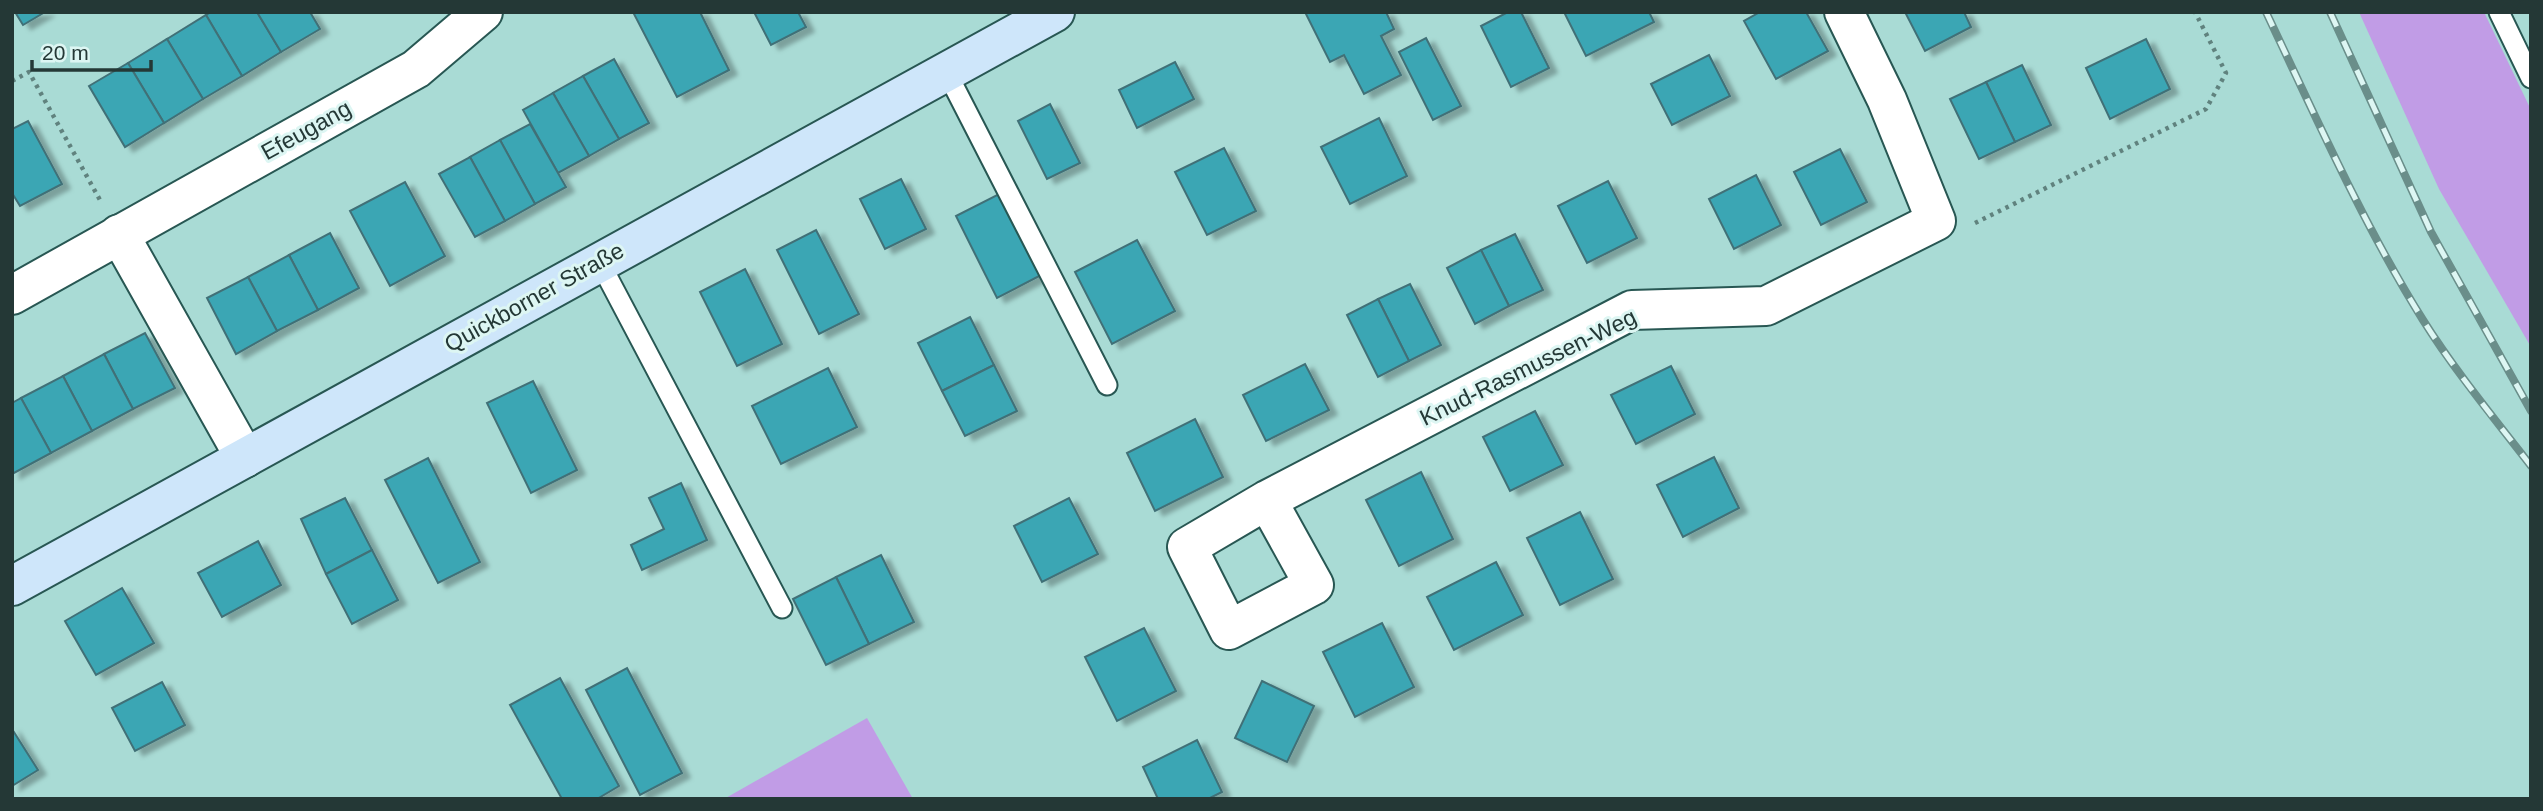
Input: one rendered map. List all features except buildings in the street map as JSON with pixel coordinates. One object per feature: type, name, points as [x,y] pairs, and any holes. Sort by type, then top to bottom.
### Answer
[{"type":"street","name":"Efeugang","points":[[12,295],[416,69],[483,12]]},
{"type":"street","name":"Quickborner Straße","points":[[13,586],[1055,12]]},
{"type":"street","name":"Knud-Rasmussen-Weg","points":[[1268,499],[1632,310],[1766,306],[1936,221],[1886,100],[1844,12]]},
{"type":"street","points":[[119,234],[245,458]]},
{"type":"lane","points":[[2499,12],[2531,78]]},
{"type":"lane","points":[[947,73],[1107,385]]},
{"type":"lane","points":[[599,261],[782,608]]},
{"type":"path","points":[[1972,225],[2206,109],[2226,73],[2195,12]]},
{"type":"path","points":[[12,81],[29,72],[119,234]]},
{"type":"shaded area","points":[[2359,12],[2484,12],[2531,110],[2531,347],[2439,189]]},
{"type":"shaded area","points":[[867,718],[913,799],[724,799]]},
{"type":"railway","points":[[2266,12],[2340,169],[2401,284],[2448,358],[2531,466]]},
{"type":"railway","points":[[2330,12],[2431,232],[2531,411]]}]
